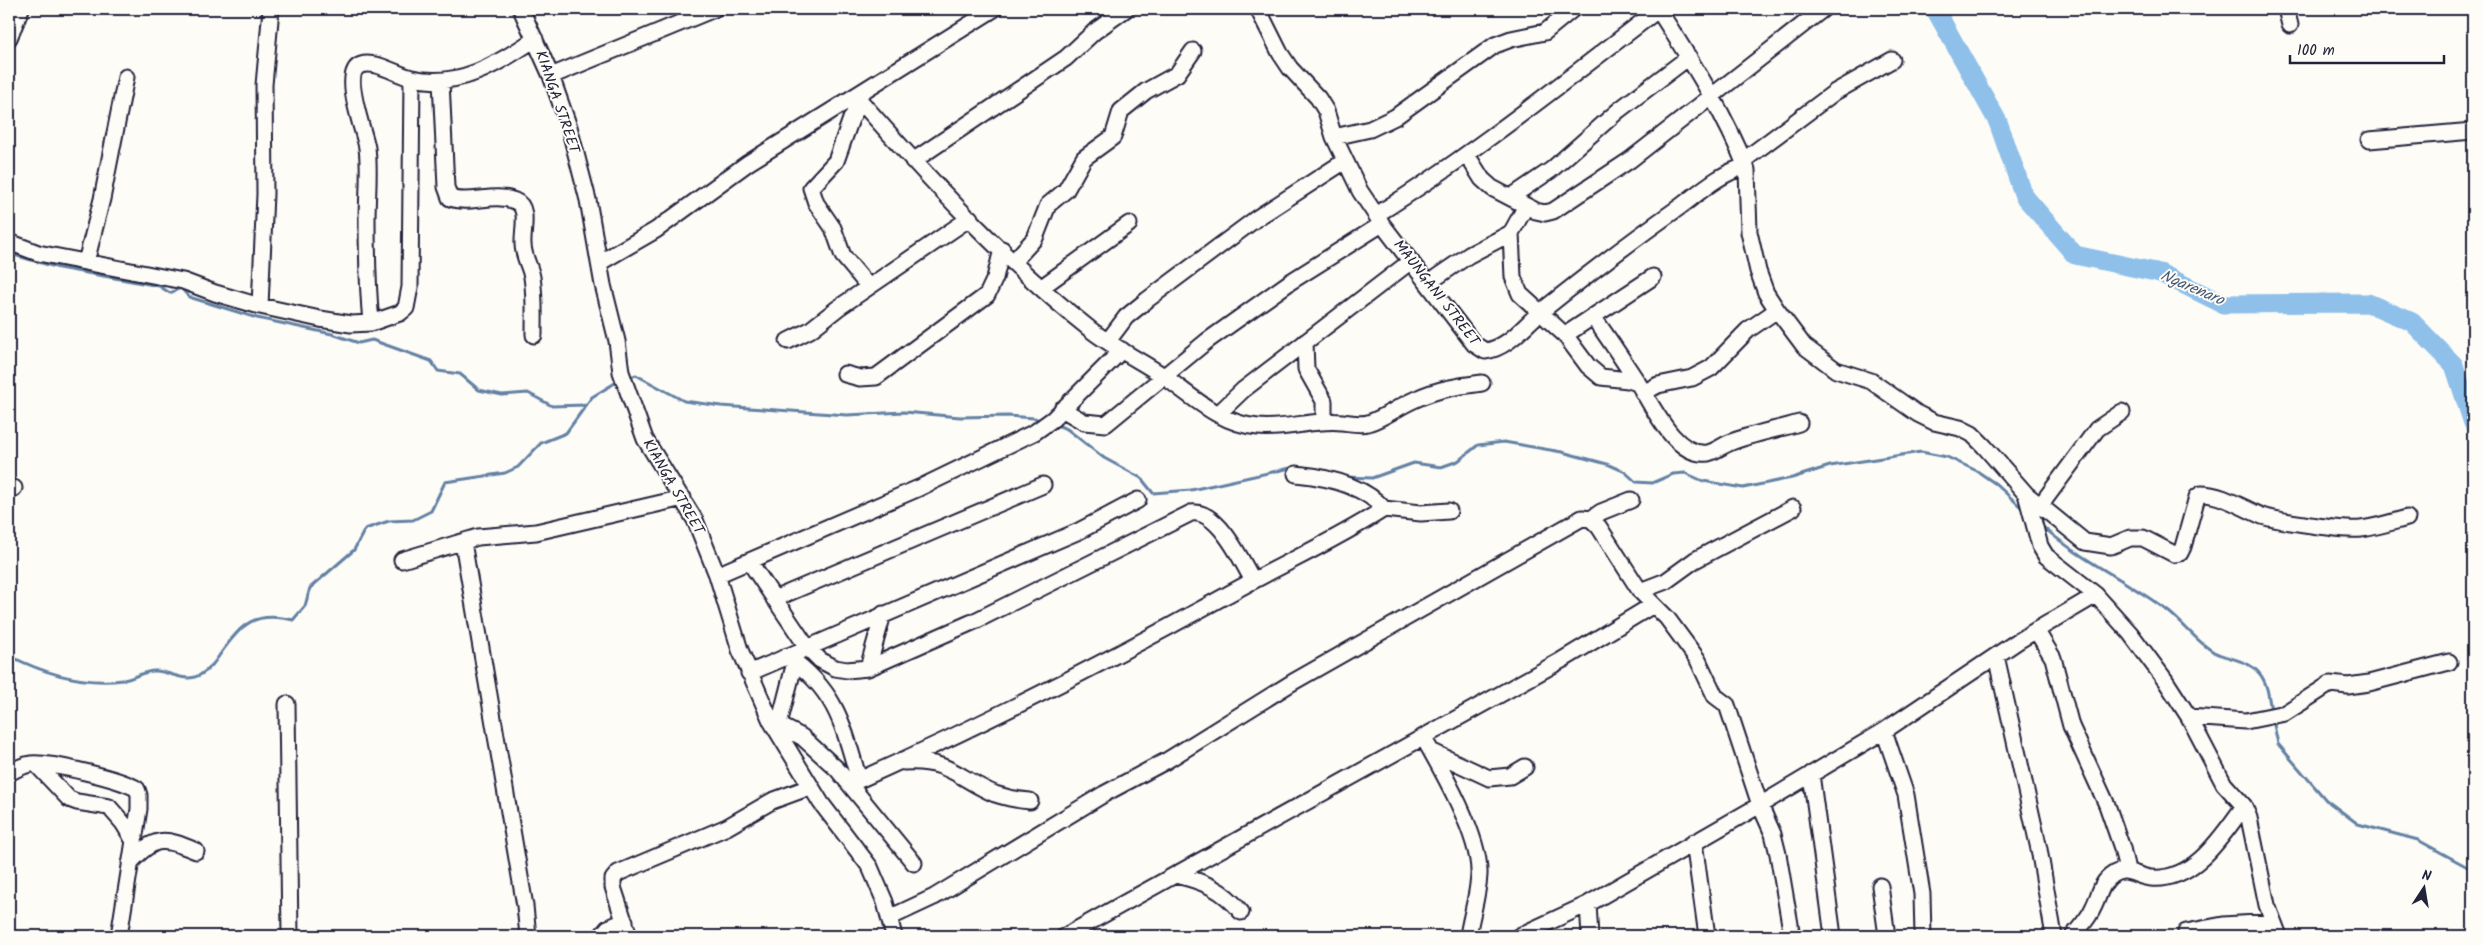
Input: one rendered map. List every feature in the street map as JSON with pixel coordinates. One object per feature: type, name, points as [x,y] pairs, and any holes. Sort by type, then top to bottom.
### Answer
[{"type":"street","points":[[9,38],[21,9]]},
{"type":"street","points":[[260,306],[265,194],[264,85],[271,9]]},
{"type":"street","name":"KIANGA STREET","points":[[521,9],[551,76],[569,127],[588,200],[599,263],[617,341],[621,372],[645,439],[695,520],[717,575],[749,673],[810,787],[842,834],[870,867],[885,902],[894,936]]},
{"type":"street","points":[[551,76],[714,9]]},
{"type":"street","points":[[599,263],[656,230],[748,163],[858,98],[994,9]]},
{"type":"street","points":[[913,161],[1066,58],[1094,32],[1126,9]]},
{"type":"street","name":"MAUNGANI STREET","points":[[1258,9],[1280,54],[1290,68],[1318,98],[1360,192],[1474,344],[1485,351],[1499,347],[1614,254],[1722,176],[1745,163],[1835,92],[1892,60]]},
{"type":"street","points":[[1334,137],[1370,129],[1395,117],[1495,45],[1512,38],[1545,32],[1573,9]]},
{"type":"street","points":[[1062,409],[1084,422],[1106,424],[1163,376],[1467,155],[1658,9],[1689,57],[1735,138],[1745,163],[1752,252],[1766,293],[1804,346],[1836,370],[1871,381],[1934,422],[1960,428],[1972,434],[2026,494],[2085,542],[2111,546],[2130,538],[2144,538],[2174,554],[2180,553],[2197,497],[2201,494],[2210,494],[2225,499],[2265,516],[2360,530],[2407,518]]},
{"type":"street","points":[[1467,155],[1482,179],[1492,188],[1526,206],[1545,213],[1558,208],[1630,160],[1710,95],[1823,9]]},
{"type":"street","points":[[2286,9],[2290,25]]},
{"type":"street","points":[[370,323],[367,266],[367,148],[352,89],[352,77],[356,69],[361,65],[389,70],[412,78],[441,81],[472,75],[504,60],[534,39]]},
{"type":"street","points":[[1014,261],[1035,238],[1048,205],[1066,190],[1084,158],[1112,137],[1121,111],[1146,91],[1177,74],[1193,51]]},
{"type":"street","points":[[1511,197],[1551,170],[1619,110],[1689,57]]},
{"type":"street","points":[[86,262],[102,199],[126,77]]},
{"type":"street","points":[[9,242],[38,253],[183,281],[215,293],[260,306],[320,319],[351,324],[370,323],[400,313],[406,308],[409,298],[412,78]]},
{"type":"street","points":[[441,81],[446,187],[450,198],[458,200],[505,199],[516,201],[522,207],[524,220],[523,244],[533,289],[534,335]]},
{"type":"street","points":[[858,98],[913,161],[1042,287],[1092,330],[1218,414],[1246,425],[1260,427],[1324,420],[1362,424],[1385,416],[1431,392],[1482,382]]},
{"type":"street","points":[[858,98],[836,161],[811,188],[816,203],[833,228],[844,256],[869,288]]},
{"type":"street","points":[[2368,140],[2473,131]]},
{"type":"street","points":[[1108,341],[1126,318],[1147,300],[1257,218],[1345,161]]},
{"type":"street","points":[[1526,206],[1511,233],[1512,269],[1516,287],[1565,335],[1588,366],[1601,377],[1628,380],[1641,388],[1692,378],[1711,368],[1748,330],[1777,310]]},
{"type":"street","points":[[788,341],[810,330],[970,218]]},
{"type":"street","points":[[1042,287],[1129,224]]},
{"type":"street","points":[[1428,283],[1469,255],[1511,233]]},
{"type":"street","points":[[845,374],[860,378],[876,377],[987,295],[995,278],[1002,250]]},
{"type":"street","points":[[1218,414],[1243,390],[1410,261]]},
{"type":"street","points":[[1565,335],[1653,277]]},
{"type":"street","points":[[1593,317],[1667,430],[1686,447],[1700,453],[1708,453],[1730,443],[1799,423]]},
{"type":"street","points":[[1305,342],[1306,369],[1324,401],[1324,420]]},
{"type":"street","points":[[717,575],[893,499],[1035,432],[1062,409],[1122,350]]},
{"type":"street","points":[[2040,506],[2097,429],[2122,412]]},
{"type":"street","points":[[1296,474],[1318,476],[1346,485],[1375,498],[1384,509]]},
{"type":"street","points":[[774,599],[1043,485]]},
{"type":"street","points":[[2026,494],[2040,546],[2046,556],[2096,595],[2113,612],[2146,655],[2189,717],[2224,784],[2244,806],[2249,818],[2273,922],[2279,936]]},
{"type":"street","points":[[402,560],[478,537],[536,532],[683,498]]},
{"type":"street","points":[[749,673],[791,659],[806,647],[1079,531],[1138,500]]},
{"type":"street","points":[[1591,519],[1601,512],[1631,500]]},
{"type":"street","points":[[1640,591],[1666,581],[1695,560],[1794,508]]},
{"type":"street","points":[[854,782],[1035,697],[1350,531],[1384,509],[1421,513],[1449,512]]},
{"type":"street","points":[[749,561],[806,647],[820,660],[835,668],[847,670],[868,668],[977,620],[1191,513],[1201,513],[1214,522],[1230,540],[1253,581]]},
{"type":"street","points":[[889,918],[934,897],[1104,794],[1166,761],[1293,682],[1582,518],[1591,519],[1599,527],[1640,591],[1666,618],[1698,660],[1715,696],[1727,705],[1760,805],[1773,834],[1792,936]]},
{"type":"street","points":[[463,542],[525,906],[528,936]]},
{"type":"street","points":[[1519,936],[1588,904],[1760,805],[1884,731],[2036,630],[2096,595]]},
{"type":"street","points":[[1065,936],[1562,660],[1654,605]]},
{"type":"street","points":[[868,668],[884,614]]},
{"type":"street","points":[[2036,630],[2053,658],[2071,726],[2110,814],[2122,848],[2127,870]]},
{"type":"street","points":[[1996,656],[2038,849],[2054,936]]},
{"type":"street","points":[[791,659],[775,722],[802,737],[854,782],[914,863]]},
{"type":"street","points":[[791,659],[820,683],[830,698],[850,750],[854,782]]},
{"type":"street","points":[[2189,717],[2246,721],[2285,713],[2330,684],[2348,686],[2369,683],[2449,662]]},
{"type":"street","points":[[287,704],[290,936]]},
{"type":"street","points":[[1884,731],[1906,795],[1922,894],[1923,936]]},
{"type":"street","points":[[1423,737],[1432,752],[1475,842],[1477,850],[1479,876],[1468,936]]},
{"type":"street","points":[[1432,752],[1488,778],[1510,776],[1525,767]]},
{"type":"street","points":[[900,762],[920,761],[932,763],[949,768],[994,794],[1011,799],[1030,800]]},
{"type":"street","points":[[9,773],[29,764],[36,764],[112,779],[137,789],[140,795],[139,809],[120,936]]},
{"type":"street","points":[[36,764],[69,799],[109,808],[123,822],[134,841]]},
{"type":"street","points":[[1811,774],[1833,936]]},
{"type":"street","points":[[629,936],[614,887],[613,880],[618,874],[728,828],[772,801],[810,787]]},
{"type":"street","points":[[2074,936],[2093,910],[2110,876],[2118,871],[2127,870],[2139,876],[2153,878],[2170,877],[2187,869],[2202,858],[2244,806]]},
{"type":"street","points":[[130,863],[147,845],[156,841],[172,842],[196,851]]},
{"type":"street","points":[[1694,842],[1706,936]]},
{"type":"street","points":[[1175,876],[1207,883],[1221,891],[1241,912]]},
{"type":"street","points":[[1880,886],[1887,936]]},
{"type":"street","points":[[1588,904],[1590,936]]},
{"type":"street","points":[[600,936],[608,928],[625,921]]},
{"type":"street","points":[[2186,932],[2222,925],[2273,922]]},
{"type":"waterway","name":"Ngarenaro","points":[[1935,9],[1998,122],[2024,196],[2075,255],[2160,273],[2223,304],[2368,303],[2412,322],[2454,365],[2473,423]]},
{"type":"waterway","points":[[14,255],[59,268],[159,286],[170,293],[181,288],[189,297],[257,318],[332,334],[359,343],[372,340],[431,361],[438,371],[460,374],[479,390],[502,395],[528,393],[552,406],[585,405]]},
{"type":"waterway","points":[[628,378],[636,375],[684,401],[721,406],[847,415],[904,412],[960,417],[1008,416],[1034,418],[1043,421]]},
{"type":"waterway","points":[[9,661],[12,657],[52,673],[94,681],[123,680],[152,671],[183,678],[200,675],[212,665],[236,634],[251,622],[269,617],[293,620],[305,606],[310,588],[354,550],[365,529],[389,521],[413,520],[431,511],[445,482],[505,473],[518,467],[541,443],[566,433],[592,397],[620,380]]},
{"type":"waterway","points":[[1054,424],[1067,429],[1104,458],[1141,478],[1153,493],[1191,490],[1295,467]]},
{"type":"waterway","points":[[1345,477],[1372,478],[1414,463],[1441,467],[1458,461],[1478,445],[1504,442],[1562,452],[1607,464],[1625,472],[1636,482],[1652,483],[1673,474],[1685,473],[1703,481],[1743,488],[1792,478],[1830,466],[1921,452],[1947,457],[1977,471],[1996,484],[2024,510]]},
{"type":"waterway","points":[[2040,524],[2087,559],[2169,612],[2208,648],[2214,652],[2244,662],[2259,673],[2268,691],[2271,712]]},
{"type":"waterway","points":[[2273,720],[2278,744],[2326,800],[2358,824],[2418,840],[2473,870]]}]
